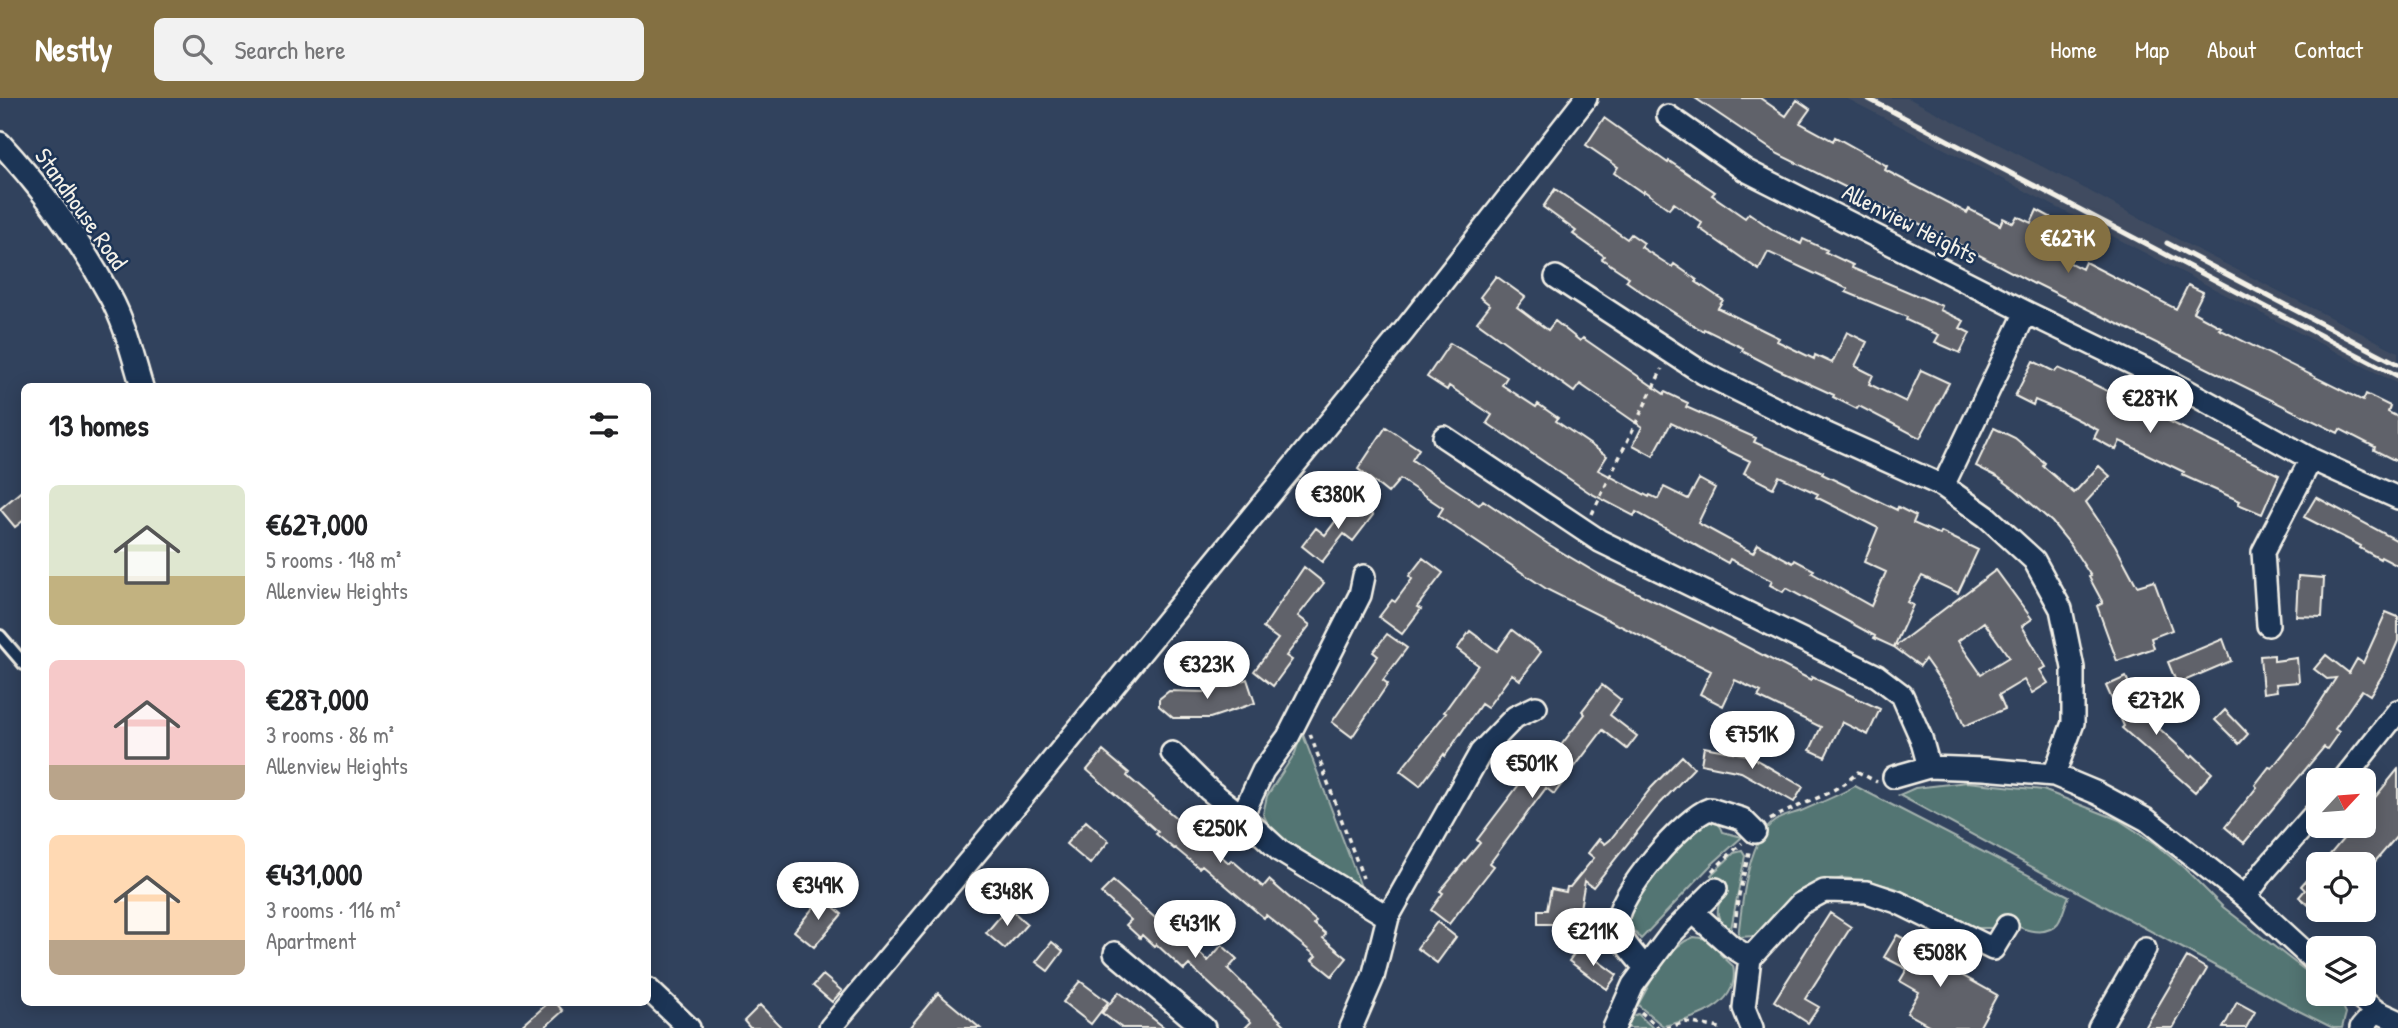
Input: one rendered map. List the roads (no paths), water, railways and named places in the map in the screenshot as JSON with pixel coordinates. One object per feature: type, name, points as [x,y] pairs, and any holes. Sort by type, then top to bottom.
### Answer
[{"type":"street","points":[[830,1028],[1387,353],[1586,98]]},
{"type":"street","name":"Allenview Heights","points":[[1668,116],[1745,170],[2171,382],[2311,459],[2398,498]]},
{"type":"street","name":"Standhouse Road","points":[[0,143],[75,238],[111,298],[141,383]]},
{"type":"street","points":[[1556,277],[1703,373],[1825,433],[1943,486],[1987,517],[2034,560],[2061,609],[2073,668],[2073,723],[2054,775]]},
{"type":"street","points":[[1943,486],[2026,312]]},
{"type":"street","points":[[1444,438],[1601,541],[1877,677],[1902,695],[1921,738],[1928,767]]},
{"type":"street","points":[[2268,625],[2263,552],[2311,459]]},
{"type":"street","points":[[1242,816],[1263,771],[1288,737],[1360,595],[1364,576]]},
{"type":"street","points":[[1351,1028],[1373,977],[1388,917],[1481,752],[1515,717],[1536,706]]},
{"type":"street","points":[[2353,768],[2398,711]]},
{"type":"street","points":[[1172,752],[1209,790],[1280,851],[1388,917]]},
{"type":"street","points":[[1894,777],[1928,767],[2054,775],[2097,793],[2147,820],[2245,897],[2306,953]]},
{"type":"street","points":[[1645,968],[1619,933],[1619,912],[1633,887],[1665,846],[1691,819],[1710,809],[1742,820],[1755,832]]},
{"type":"street","points":[[2245,897],[2306,824]]},
{"type":"street","points":[[1614,1028],[1633,985],[1645,968],[1671,934],[1716,888]]},
{"type":"street","points":[[1741,952],[1800,904],[1824,891],[1867,891],[1897,902],[1993,949],[2007,926]]},
{"type":"street","points":[[1693,912],[1741,952],[1744,1008],[1752,1028]]},
{"type":"street","points":[[2099,1028],[2145,949]]},
{"type":"street","points":[[1115,953],[1204,1028]]},
{"type":"street","points":[[651,992],[689,1028]]},
{"type":"street","points":[[2370,1006],[2398,1021]]},
{"type":"street","points":[[2361,1028],[2376,1010]]},
{"type":"lane","points":[[0,636],[21,660]]},
{"type":"railway","points":[[1867,98],[2398,376]]},
{"type":"railway","points":[[2167,243],[2398,364]]}]
